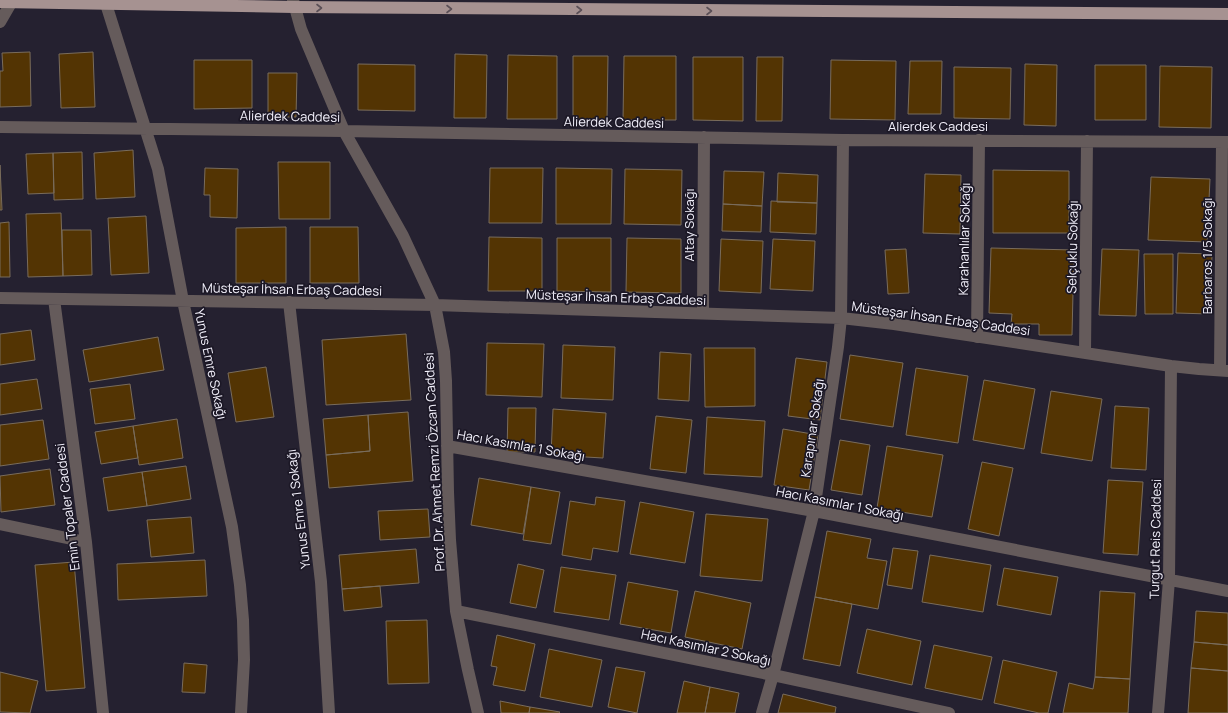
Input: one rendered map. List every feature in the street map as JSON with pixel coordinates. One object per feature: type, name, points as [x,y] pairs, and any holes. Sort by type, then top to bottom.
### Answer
[{"type":"main road","points":[[6,2],[1228,14]]},
{"type":"street","points":[[0,22],[6,2]]},
{"type":"street","name":"Yunus Emre Sokağı","points":[[106,4],[158,169],[165,199],[183,301],[232,527],[243,620],[244,660],[240,713]]},
{"type":"street","name":"Prof. Dr. Ahmet Remzi Özcan Caddesi","points":[[293,4],[301,29],[344,131],[403,236],[435,305],[444,352],[446,381],[450,540],[456,610],[478,713]]},
{"type":"street","name":"Alierdek Caddesi","points":[[0,127],[344,131],[843,140],[1225,142]]},
{"type":"street","name":"Altay Sokağı","points":[[702,313],[704,137]]},
{"type":"street","name":"Karapınar Sokağı","points":[[762,713],[814,511],[838,347],[841,318],[843,140]]},
{"type":"street","name":"Karahanlılar Sokağı","points":[[977,337],[979,140]]},
{"type":"street","name":"Selçuklu Sokağı","points":[[1085,353],[1087,141]]},
{"type":"street","name":"Barbaros 1/5 Sokağı","points":[[1224,370],[1225,142]]},
{"type":"street","name":"Müsteşar İhsan Erbaş Caddesi","points":[[0,298],[435,305],[841,318],[1171,366],[1224,370]]},
{"type":"street","name":"Emin Topaler Caddesi","points":[[54,299],[86,542],[104,713]]},
{"type":"street","name":"Yunus Emre 1 Sokağı","points":[[288,302],[321,582],[329,713]]},
{"type":"street","name":"Turgut Reis Caddesi","points":[[1158,713],[1169,580],[1171,366]]},
{"type":"street","name":"Hacı Kasımlar 1 Sokağı","points":[[447,446],[814,511],[1228,591]]},
{"type":"street","points":[[0,524],[86,542]]},
{"type":"street","name":"Hacı Kasımlar 2 Sokağı","points":[[456,610],[773,675],[949,713]]},
{"type":"building","points":[[30,52],[31,106],[0,107],[0,71],[3,71],[2,53]]},
{"type":"building","points":[[93,52],[95,107],[61,108],[59,54]]},
{"type":"building","points":[[455,54],[487,55],[486,118],[454,118]]},
{"type":"building","points":[[508,55],[557,56],[557,119],[507,119]]},
{"type":"building","points":[[573,56],[608,56],[607,120],[573,119]]},
{"type":"building","points":[[624,56],[676,56],[676,120],[623,120]]},
{"type":"building","points":[[693,57],[743,57],[743,121],[693,120]]},
{"type":"building","points":[[757,57],[783,57],[782,121],[756,121]]},
{"type":"building","points":[[194,60],[252,60],[252,108],[194,109]]},
{"type":"building","points":[[831,60],[896,61],[895,120],[830,119]]},
{"type":"building","points":[[910,61],[942,61],[941,114],[908,114]]},
{"type":"building","points":[[358,64],[415,65],[415,111],[358,110]]},
{"type":"building","points":[[1025,64],[1057,65],[1056,126],[1024,125]]},
{"type":"building","points":[[1095,65],[1146,65],[1146,120],[1095,120]]},
{"type":"building","points":[[1160,66],[1212,67],[1211,128],[1159,127]]},
{"type":"building","points":[[954,67],[1011,68],[1010,119],[954,118]]},
{"type":"building","points":[[268,73],[297,73],[296,117],[268,117]]},
{"type":"building","points":[[133,150],[135,197],[96,199],[94,153]]},
{"type":"building","points":[[82,152],[83,199],[54,200],[53,153]]},
{"type":"building","points":[[53,153],[54,193],[28,194],[26,154]]},
{"type":"building","points":[[278,162],[330,162],[330,219],[279,219]]},
{"type":"building","points":[[0,165],[2,210],[0,210]]},
{"type":"building","points":[[205,168],[238,169],[237,218],[210,217],[210,195],[204,195]]},
{"type":"building","points":[[490,168],[543,168],[542,223],[489,223]]},
{"type":"building","points":[[556,168],[612,169],[611,224],[556,224]]},
{"type":"building","points":[[625,169],[682,170],[681,225],[624,224]]},
{"type":"building","points":[[993,170],[1069,171],[1069,233],[993,233]]},
{"type":"building","points":[[724,171],[764,172],[762,206],[723,204]]},
{"type":"building","points":[[778,173],[818,175],[817,203],[777,202]]},
{"type":"building","points":[[925,174],[961,175],[960,234],[923,233]]},
{"type":"building","points":[[1151,177],[1210,179],[1207,242],[1148,240]]},
{"type":"building","points":[[771,201],[817,203],[816,234],[770,232]]},
{"type":"building","points":[[723,204],[762,206],[761,232],[722,231]]},
{"type":"building","points":[[61,213],[63,276],[28,277],[26,214]]},
{"type":"building","points":[[146,216],[149,273],[111,275],[108,218]]},
{"type":"building","points":[[9,222],[10,277],[0,277],[0,223]]},
{"type":"building","points":[[286,227],[286,283],[236,283],[236,228]]},
{"type":"building","points":[[310,227],[358,227],[359,283],[310,283]]},
{"type":"building","points":[[62,230],[91,230],[92,275],[63,276]]},
{"type":"building","points":[[489,237],[542,238],[542,291],[488,291]]},
{"type":"building","points":[[557,238],[611,238],[611,292],[557,291]]},
{"type":"building","points":[[627,238],[681,239],[681,293],[626,292]]},
{"type":"building","points":[[721,239],[763,241],[761,293],[719,291]]},
{"type":"building","points":[[773,239],[815,241],[813,291],[770,289]]},
{"type":"building","points":[[991,248],[1074,250],[1072,335],[1039,335],[1039,324],[1011,324],[1012,314],[989,313]]},
{"type":"building","points":[[906,249],[909,293],[888,294],[885,250]]},
{"type":"building","points":[[1102,249],[1139,250],[1136,316],[1099,315]]},
{"type":"building","points":[[1178,253],[1212,254],[1210,314],[1176,313]]},
{"type":"building","points":[[1144,254],[1173,254],[1173,314],[1145,314]]},
{"type":"building","points":[[31,330],[35,360],[0,365],[0,334]]},
{"type":"building","points":[[406,334],[411,400],[326,405],[322,340]]},
{"type":"building","points":[[158,337],[164,370],[89,382],[83,350]]},
{"type":"building","points":[[487,343],[544,344],[542,397],[486,395]]},
{"type":"building","points":[[563,345],[615,347],[613,400],[561,398]]},
{"type":"building","points":[[704,348],[755,348],[755,406],[705,407]]},
{"type":"building","points":[[660,352],[691,354],[689,401],[658,399]]},
{"type":"building","points":[[850,355],[903,363],[893,427],[840,419]]},
{"type":"building","points":[[796,358],[827,362],[820,420],[788,416]]},
{"type":"building","points":[[266,367],[274,417],[236,422],[228,373]]},
{"type":"building","points":[[916,368],[968,376],[958,443],[906,435]]},
{"type":"building","points":[[37,379],[42,409],[0,415],[0,384]]},
{"type":"building","points":[[984,380],[1035,389],[1024,449],[973,440]]},
{"type":"building","points":[[130,384],[135,419],[95,424],[90,389]]},
{"type":"building","points":[[1051,391],[1102,399],[1092,461],[1041,453]]},
{"type":"building","points":[[1115,406],[1149,408],[1146,470],[1111,468]]},
{"type":"building","points":[[508,408],[536,408],[535,452],[507,452]]},
{"type":"building","points":[[553,409],[606,413],[603,458],[551,455]]},
{"type":"building","points":[[408,412],[413,481],[329,488],[326,455],[370,451],[368,415]]},
{"type":"building","points":[[368,415],[370,451],[326,455],[323,419]]},
{"type":"building","points":[[656,416],[692,420],[686,473],[650,469]]},
{"type":"building","points":[[707,417],[765,421],[762,477],[704,474]]},
{"type":"building","points":[[177,419],[183,458],[139,465],[133,426]]},
{"type":"building","points":[[43,420],[49,459],[0,466],[0,425]]},
{"type":"building","points":[[133,426],[138,458],[101,464],[95,432]]},
{"type":"building","points":[[783,429],[818,435],[809,490],[774,485]]},
{"type":"building","points":[[840,440],[870,445],[862,495],[831,490]]},
{"type":"building","points":[[887,446],[943,455],[932,517],[877,508]]},
{"type":"building","points":[[982,462],[1013,468],[999,536],[968,529]]},
{"type":"building","points":[[186,466],[191,499],[147,506],[142,472]]},
{"type":"building","points":[[50,469],[55,505],[1,512],[0,476]]},
{"type":"building","points":[[142,472],[147,506],[108,511],[103,478]]},
{"type":"building","points":[[479,478],[531,487],[523,534],[471,525]]},
{"type":"building","points":[[1108,480],[1143,482],[1138,555],[1103,553]]},
{"type":"building","points":[[531,487],[560,492],[551,544],[523,540]]},
{"type":"building","points":[[596,497],[625,501],[618,552],[593,548],[591,560],[562,555],[570,501],[595,505]]},
{"type":"building","points":[[640,502],[694,512],[685,563],[630,554]]},
{"type":"building","points":[[428,509],[430,537],[380,540],[378,511]]},
{"type":"building","points":[[706,514],[768,519],[762,581],[700,576]]},
{"type":"building","points":[[191,517],[194,553],[151,557],[147,520]]},
{"type":"building","points":[[827,531],[871,539],[867,558],[887,561],[878,609],[815,597]]},
{"type":"building","points":[[893,548],[918,551],[912,589],[887,585]]},
{"type":"building","points":[[416,549],[419,583],[342,589],[339,555]]},
{"type":"building","points":[[930,555],[991,565],[983,612],[922,602]]},
{"type":"building","points":[[205,560],[207,596],[118,600],[117,564]]},
{"type":"building","points":[[74,562],[85,688],[46,691],[35,565]]},
{"type":"building","points":[[518,564],[544,570],[536,608],[510,603]]},
{"type":"building","points":[[561,567],[616,575],[609,620],[554,612]]},
{"type":"building","points":[[1004,568],[1058,577],[1051,615],[997,605]]},
{"type":"building","points":[[628,582],[678,591],[671,633],[620,624]]},
{"type":"building","points":[[380,586],[382,607],[344,611],[342,589]]},
{"type":"building","points":[[695,591],[751,603],[742,649],[685,637]]},
{"type":"building","points":[[1100,591],[1135,593],[1130,679],[1095,677]]},
{"type":"building","points":[[815,597],[852,604],[840,666],[803,659]]},
{"type":"building","points":[[1196,611],[1228,613],[1228,645],[1194,642]]},
{"type":"building","points":[[427,620],[429,683],[388,684],[386,621]]},
{"type":"building","points":[[867,629],[921,641],[912,685],[857,673]]},
{"type":"building","points":[[497,635],[535,644],[525,691],[493,685],[497,667],[491,666]]},
{"type":"building","points":[[1194,642],[1228,645],[1228,671],[1191,668]]},
{"type":"building","points":[[934,645],[992,657],[982,700],[925,688]]},
{"type":"building","points":[[549,649],[602,660],[592,707],[540,697]]},
{"type":"building","points":[[1003,660],[1057,672],[1048,713],[1039,713],[994,703]]},
{"type":"building","points":[[184,663],[207,665],[205,693],[182,692]]},
{"type":"building","points":[[616,667],[645,672],[637,713],[608,707]]},
{"type":"building","points":[[1191,668],[1228,671],[1228,713],[1188,713]]},
{"type":"building","points":[[0,672],[38,681],[30,713],[0,712]]},
{"type":"building","points":[[1095,677],[1130,679],[1128,713],[1063,713],[1069,683],[1093,689]]},
{"type":"building","points":[[684,681],[710,687],[705,713],[677,713]]},
{"type":"building","points":[[710,687],[739,693],[735,713],[705,713]]},
{"type":"building","points":[[783,694],[836,707],[835,713],[778,713]]},
{"type":"building","points":[[500,701],[530,707],[529,713],[501,713]]},
{"type":"building","points":[[530,707],[560,712],[529,713]]}]
